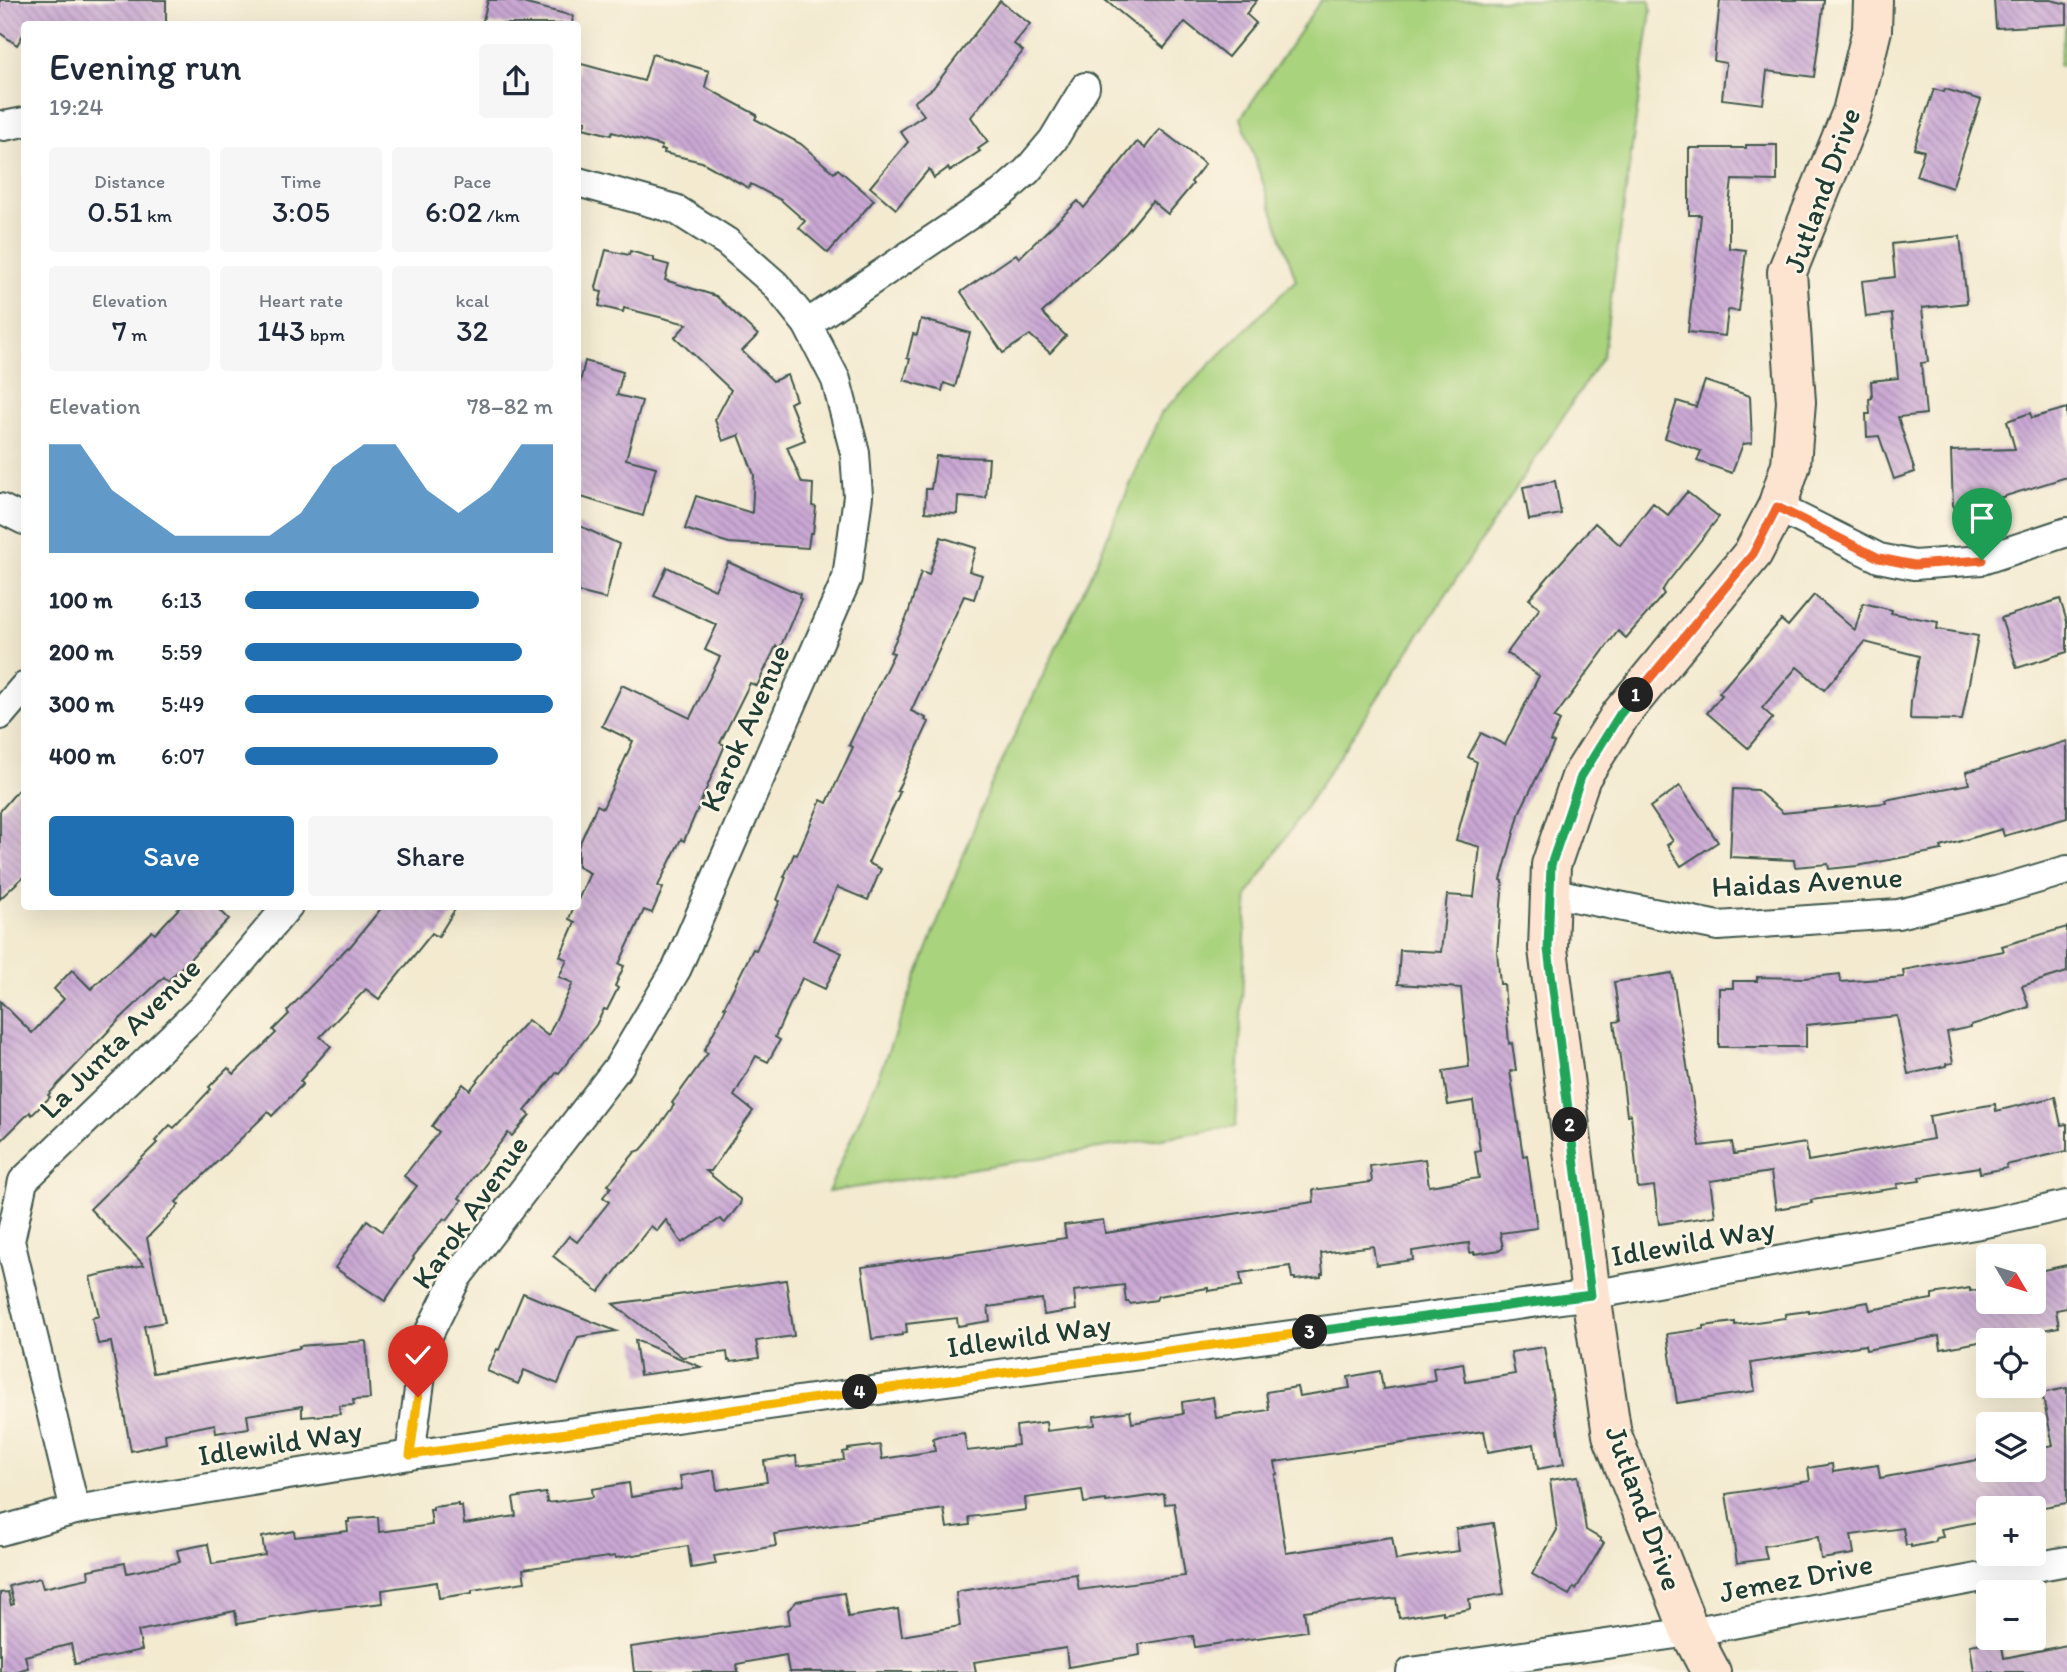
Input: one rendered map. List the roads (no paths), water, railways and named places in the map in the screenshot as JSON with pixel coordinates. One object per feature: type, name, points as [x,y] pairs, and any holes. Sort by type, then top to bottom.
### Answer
[{"type":"street","name":"Jutland Drive","points":[[1711,1672],[1690,1632],[1612,1435],[1591,1295],[1548,949],[1551,865],[1581,777],[1620,714],[1753,554],[1777,507],[1791,464],[1796,402],[1787,272],[1852,113],[1872,30],[1873,0]]},
{"type":"street","points":[[807,324],[1002,193],[1027,171],[1053,141],[1085,87]]},
{"type":"street","points":[[0,125],[21,123]]},
{"type":"street","name":"Karok Avenue","points":[[410,1455],[426,1339],[457,1277],[619,1066],[677,968],[847,578],[858,496],[855,453],[836,380],[807,324],[775,284],[727,242],[675,209],[581,183]]},
{"type":"street","points":[[1777,507],[1879,558],[1914,565],[1982,560],[2067,532]]},
{"type":"street","points":[[0,508],[21,518]]},
{"type":"street","points":[[0,715],[21,690]]},
{"type":"street","name":"Haidas Avenue","points":[[1549,892],[1718,926],[1898,914],[1999,890],[2067,870]]},
{"type":"street","name":"La Junta Avenue","points":[[75,1510],[10,1241],[23,1181],[202,1008],[286,910]]},
{"type":"street","name":"Idlewild Way","points":[[0,1531],[75,1510],[410,1455],[1591,1295],[1996,1221],[2067,1205]]},
{"type":"street","name":"Jemez Drive","points":[[1411,1672],[1690,1632],[2067,1560]]}]
